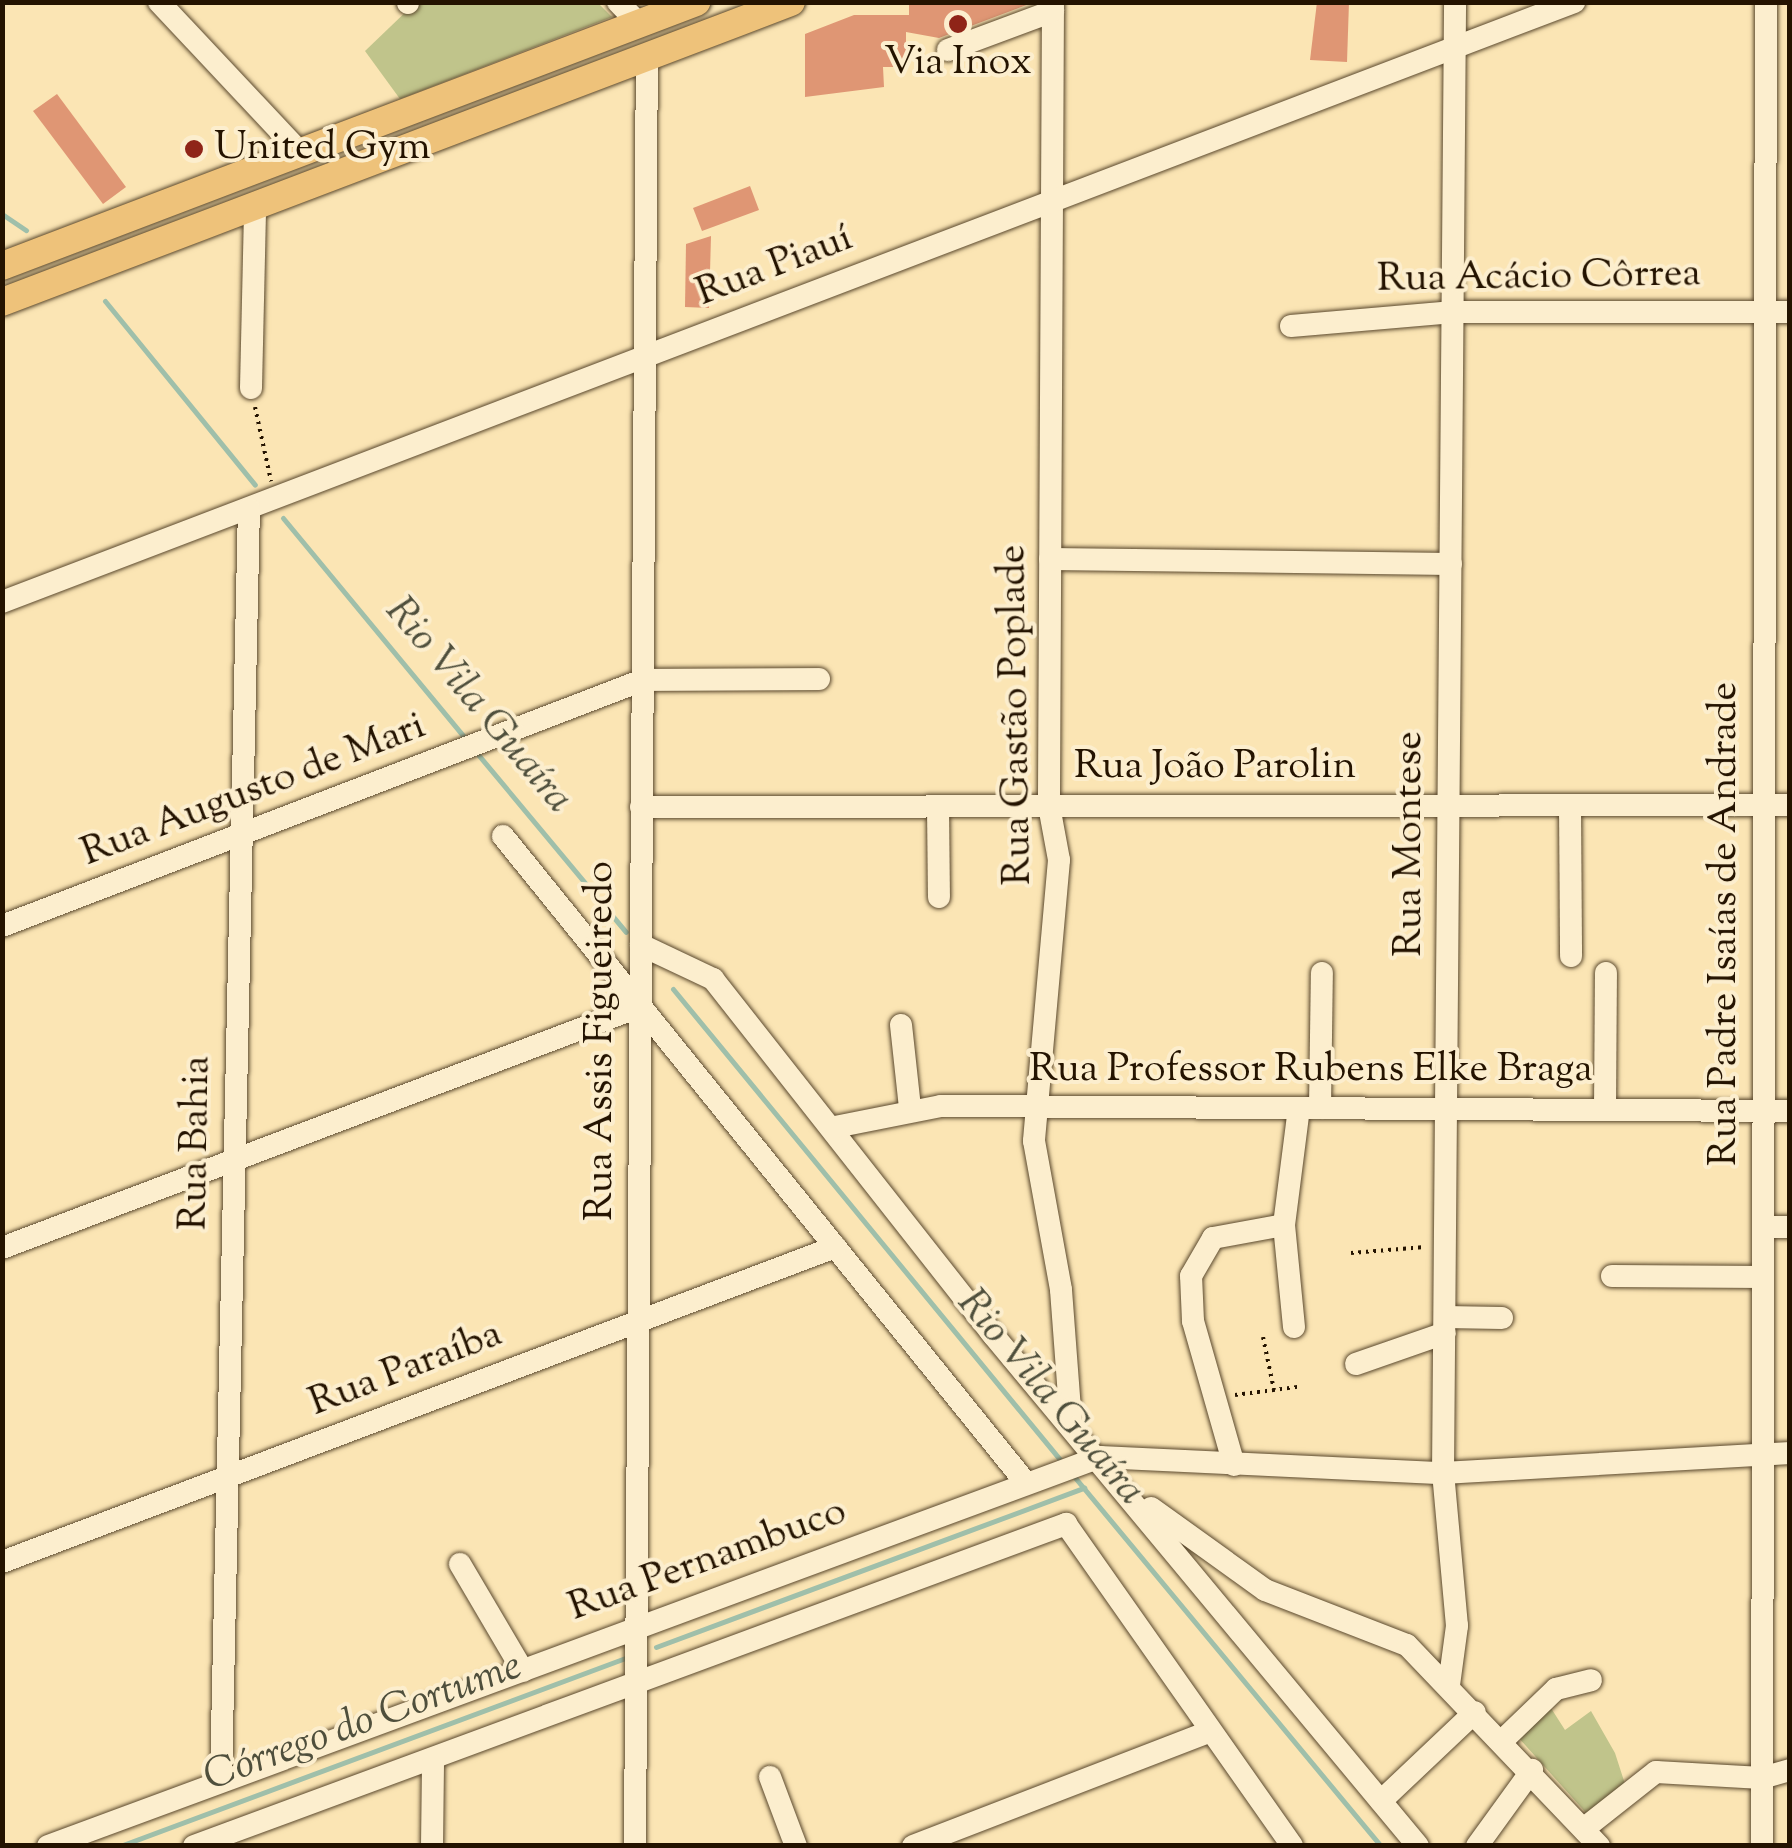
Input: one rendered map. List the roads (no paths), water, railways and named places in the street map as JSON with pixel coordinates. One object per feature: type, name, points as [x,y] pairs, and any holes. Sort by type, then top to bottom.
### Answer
[{"type":"main road","points":[[2,266],[696,2]]},
{"type":"main road","points":[[2,302],[791,2]]},
{"type":"main road","points":[[111,225],[125,256]]},
{"type":"street","points":[[159,2],[301,153]]},
{"type":"street","points":[[618,2],[638,24]]},
{"type":"street","name":"Rua Montese","points":[[1449,1685],[1458,1626],[1444,1473],[1455,2]]},
{"type":"street","name":"Rua Piauí","points":[[2,602],[1574,2]]},
{"type":"street","name":"Rua Padre Isaías de Andrade","points":[[1762,1846],[1766,2]]},
{"type":"street","points":[[948,50],[1053,7]]},
{"type":"street","name":"Rua Gastão Poplade","points":[[1053,7],[1049,806],[1059,900],[1037,1106],[1035,1161],[1061,1290],[1071,1422]]},
{"type":"street","name":"Rua Assis Figueiredo","points":[[635,1846],[647,58]]},
{"type":"street","points":[[251,388],[255,206]]},
{"type":"street","name":"Rua Acácio Côrrea","points":[[1291,326],[1452,312],[1790,312]]},
{"type":"street","name":"Rua Bahia","points":[[221,1779],[249,509]]},
{"type":"street","points":[[1050,560],[1450,564]]},
{"type":"street","points":[[643,680],[818,679]]},
{"type":"street","name":"Rua Augusto de Mari","points":[[2,926],[643,680]]},
{"type":"street","name":"Rua João Parolin","points":[[641,806],[1790,804]]},
{"type":"street","points":[[1570,805],[1571,956]]},
{"type":"street","points":[[938,806],[938,897]]},
{"type":"street","points":[[503,836],[1026,1483]]},
{"type":"street","points":[[641,945],[713,979],[1071,1422],[1090,1460],[1265,1590],[1378,1628],[1449,1685],[1592,1836],[1656,1772],[1762,1778],[1790,1770]]},
{"type":"street","points":[[1294,1327],[1284,1225],[1310,1108],[1322,972]]},
{"type":"street","points":[[1604,1110],[1606,973]]},
{"type":"street","points":[[2,1248],[640,1006]]},
{"type":"street","points":[[901,1025],[910,1108]]},
{"type":"street","name":"Rua Professor Rubens Elke Braga","points":[[835,1127],[910,1108],[1790,1111]]},
{"type":"street","points":[[1234,1465],[1221,1397],[1193,1321],[1194,1259],[1226,1232],[1284,1225]]},
{"type":"street","points":[[1763,1227],[1790,1228]]},
{"type":"street","name":"Rua Paraíba","points":[[2,1562],[835,1248]]},
{"type":"street","points":[[1612,1276],[1763,1276]]},
{"type":"street","points":[[1356,1364],[1445,1325],[1502,1318]]},
{"type":"street","points":[[1090,1460],[1444,1473],[1790,1453]]},
{"type":"street","name":"Rua Pernambuco","points":[[48,1846],[1090,1460]]},
{"type":"street","points":[[1130,1493],[1418,1846]]},
{"type":"street","points":[[194,1846],[219,1840],[1066,1524],[1145,1626],[1208,1732],[1292,1846]]},
{"type":"street","points":[[460,1564],[522,1671]]},
{"type":"street","points":[[1503,1740],[1556,1689],[1591,1680]]},
{"type":"street","points":[[1381,1801],[1475,1712]]},
{"type":"street","points":[[913,1846],[1208,1732]]},
{"type":"street","points":[[432,1846],[433,1759]]},
{"type":"street","points":[[1477,1846],[1532,1770]]},
{"type":"street","points":[[770,1777],[796,1846]]},
{"type":"waterway","name":"Rio Vila Guaíra","points":[[2,214],[26,230]]},
{"type":"waterway","name":"Rio Vila Guaíra","points":[[105,301],[255,485]]},
{"type":"waterway","name":"Rio Vila Guaíra","points":[[283,518],[466,739]]},
{"type":"waterway","name":"Rio Vila Guaíra","points":[[476,752],[626,932]]},
{"type":"waterway","name":"Rio Vila Guaíra","points":[[673,989],[1062,1462]]},
{"type":"waterway","name":"Rio Vila Guaíra","points":[[1072,1474],[1381,1846]]},
{"type":"waterway","name":"Córrego do Cortume","points":[[656,1647],[1084,1488]]},
{"type":"waterway","name":"Córrego do Cortume","points":[[120,1846],[628,1657]]},
{"type":"place","name":"Via Inox","points":[[958,24]]},
{"type":"place","name":"United Gym","points":[[194,149]]}]
